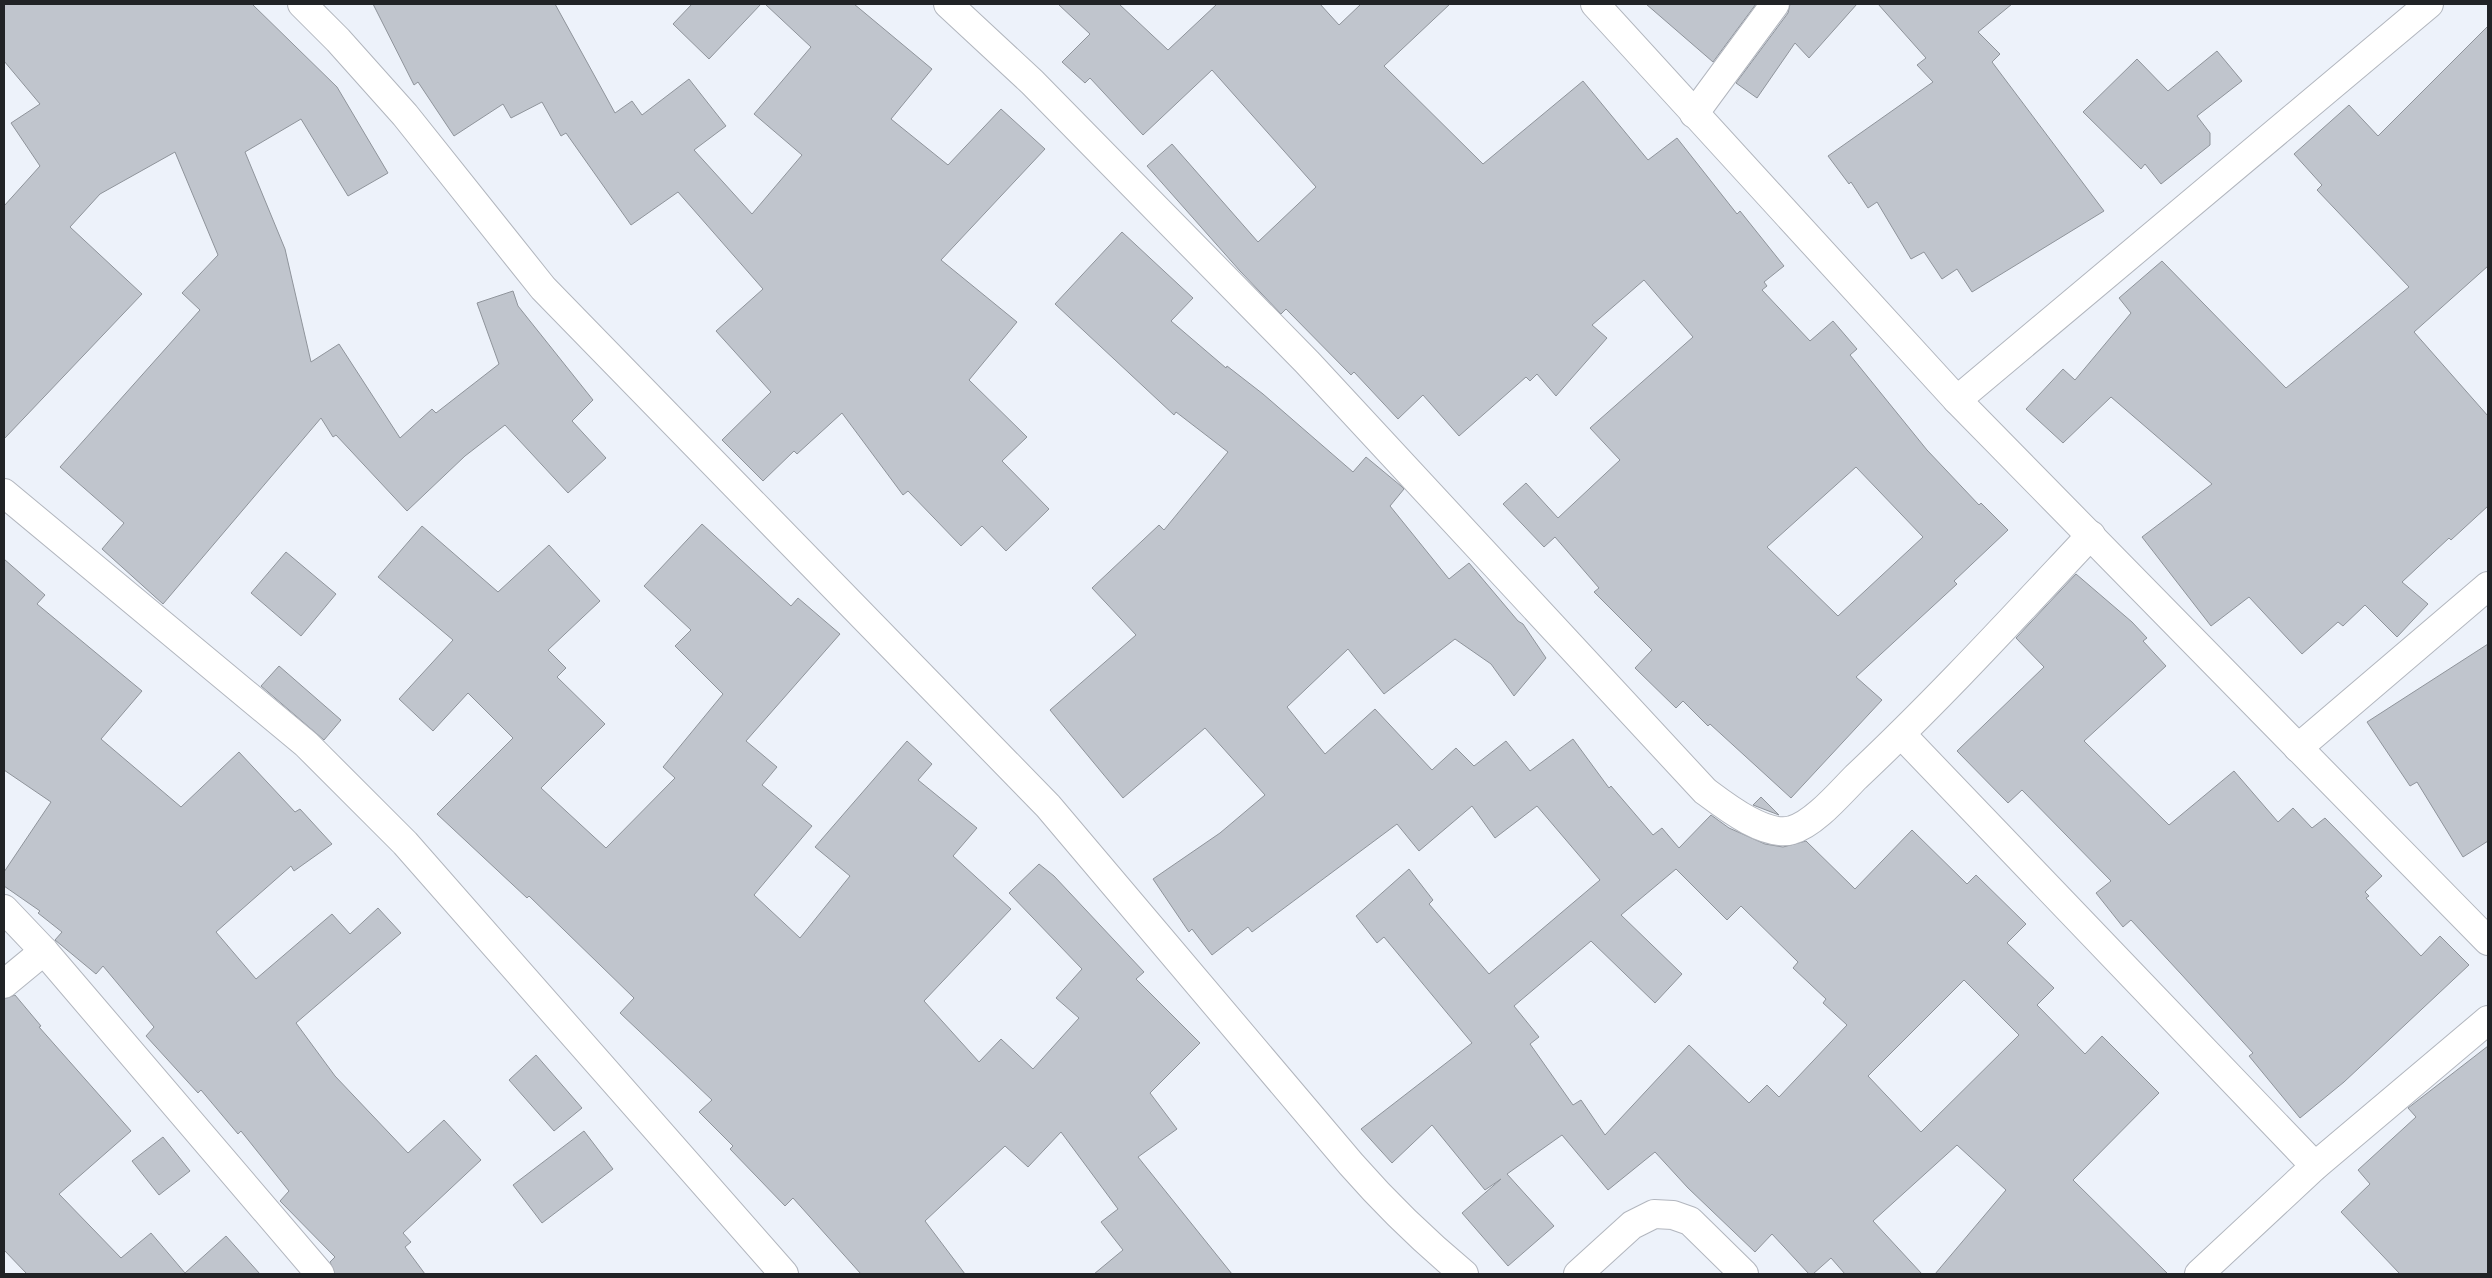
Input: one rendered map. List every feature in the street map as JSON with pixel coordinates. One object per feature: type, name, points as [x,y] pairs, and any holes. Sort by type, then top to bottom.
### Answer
[{"type":"street","points":[[302,4],[338,40],[405,115],[543,288],[1048,806],[1351,1164],[1398,1215],[1464,1274]]},
{"type":"street","points":[[948,4],[1032,82],[1307,362],[1704,791],[1753,823],[1772,829],[1791,831],[1805,824],[1820,812],[1901,734],[2091,535]]},
{"type":"street","points":[[1595,4],[1957,400],[2298,748],[2485,931]]},
{"type":"street","points":[[1694,114],[1775,4]]},
{"type":"street","points":[[1957,400],[2429,4]]},
{"type":"street","points":[[4,493],[313,750],[405,843],[784,1274]]},
{"type":"street","points":[[2298,748],[2488,586]]},
{"type":"street","points":[[1901,734],[2315,1166]]},
{"type":"street","points":[[4,909],[44,951],[320,1274]]},
{"type":"street","points":[[4,984],[44,951]]},
{"type":"street","points":[[2199,1274],[2315,1166],[2488,1020]]},
{"type":"street","points":[[1578,1274],[1632,1225],[1654,1214],[1673,1215],[1690,1221],[1744,1274]]},
{"type":"building","points":[[4,4],[252,4],[337,87],[388,173],[348,196],[301,119],[245,152],[285,249],[311,362],[339,344],[400,438],[432,409],[436,413],[499,364],[477,303],[513,291],[518,306],[593,400],[572,421],[606,458],[568,493],[505,425],[465,456],[407,511],[336,435],[333,437],[321,418],[163,604],[102,549],[124,523],[60,467],[200,310],[182,293],[218,255],[175,152],[100,194],[70,227],[142,294],[4,439],[4,206],[40,166],[11,123],[40,104],[4,61]]},
{"type":"building","points":[[373,4],[555,4],[615,113],[632,101],[642,115],[689,79],[726,126],[694,150],[752,214],[802,155],[754,114],[811,47],[765,4],[854,4],[932,69],[891,119],[948,165],[1001,109],[1045,149],[941,260],[1017,322],[969,380],[1027,437],[1002,461],[1049,509],[1006,551],[982,526],[961,546],[908,491],[903,495],[842,413],[797,454],[794,451],[763,481],[722,440],[771,392],[716,331],[763,289],[678,192],[631,225],[566,133],[561,136],[542,102],[511,118],[503,104],[454,136],[418,82],[414,85]]},
{"type":"building","points":[[692,4],[761,4],[709,59],[673,24]]},
{"type":"building","points":[[1058,4],[1119,4],[1168,50],[1217,4],[1320,4],[1339,25],[1361,4],[1450,4],[1384,66],[1483,164],[1583,81],[1648,160],[1677,138],[1737,214],[1740,211],[1784,266],[1764,282],[1767,286],[1762,290],[1810,341],[1833,321],[1857,349],[1850,355],[1927,450],[1979,505],[1981,503],[2008,530],[1954,581],[1957,584],[1856,677],[1882,700],[1791,798],[1710,724],[1708,726],[1683,701],[1676,708],[1635,668],[1652,650],[1594,592],[1599,588],[1555,537],[1544,547],[1503,504],[1526,483],[1558,518],[1620,460],[1590,428],[1693,337],[1644,280],[1592,325],[1607,338],[1556,396],[1537,374],[1530,381],[1526,377],[1459,436],[1423,395],[1398,419],[1354,372],[1351,375],[1286,309],[1281,314],[1240,271],[1147,166],[1172,144],[1258,242],[1316,187],[1212,70],[1143,135],[1090,78],[1085,83],[1062,62],[1090,34]],"holes":[[[1856,467],[1923,537],[1838,616],[1767,547]]]},
{"type":"building","points":[[1646,4],[1756,4],[1713,62]]},
{"type":"building","points":[[1790,4],[1857,4],[1809,58],[1795,43],[1757,98],[1736,83],[1788,13]]},
{"type":"building","points":[[1878,4],[2012,4],[1978,32],[2000,54],[1992,62],[2104,211],[1972,292],[1957,269],[1942,279],[1924,252],[1911,259],[1877,202],[1868,208],[1851,182],[1849,184],[1828,156],[1933,82],[1917,65],[1926,58]]},
{"type":"building","points":[[2488,26],[2488,266],[2414,332],[2488,416],[2488,506],[2451,540],[2449,538],[2402,582],[2428,604],[2397,637],[2365,605],[2343,626],[2338,622],[2302,654],[2249,597],[2211,626],[2142,537],[2212,484],[2111,397],[2063,443],[2026,409],[2063,369],[2075,380],[2131,313],[2119,298],[2162,261],[2286,388],[2409,287],[2317,190],[2322,185],[2294,154],[2349,105],[2378,136]]},
{"type":"building","points":[[2217,51],[2242,81],[2197,116],[2210,133],[2210,145],[2161,184],[2145,164],[2141,169],[2083,112],[2137,59],[2168,91]]},
{"type":"building","points":[[1122,232],[1193,298],[1171,321],[1226,368],[1227,366],[1263,394],[1353,472],[1366,457],[1401,486],[1404,489],[1390,506],[1449,579],[1469,563],[1518,621],[1523,624],[1546,658],[1514,696],[1491,664],[1455,639],[1384,694],[1348,649],[1287,707],[1325,754],[1375,709],[1432,770],[1456,748],[1474,766],[1506,741],[1530,771],[1573,739],[1609,788],[1611,786],[1653,835],[1662,828],[1679,848],[1711,815],[1729,828],[1765,844],[1783,847],[1806,841],[1855,889],[1912,830],[1967,884],[1976,875],[2026,924],[2007,943],[2054,988],[2037,1005],[2085,1054],[2102,1036],[2159,1093],[2073,1180],[2168,1274],[1935,1274],[2006,1190],[1957,1145],[1873,1221],[1922,1274],[1845,1274],[1831,1258],[1813,1274],[1809,1274],[1772,1234],[1755,1252],[1688,1188],[1655,1152],[1608,1190],[1562,1135],[1507,1174],[1554,1226],[1508,1266],[1462,1213],[1501,1179],[1485,1190],[1432,1125],[1392,1163],[1361,1129],[1472,1043],[1384,937],[1377,943],[1356,916],[1409,869],[1433,900],[1429,904],[1489,974],[1600,880],[1537,806],[1495,838],[1472,806],[1419,851],[1397,824],[1252,932],[1248,927],[1212,955],[1192,929],[1189,932],[1153,879],[1220,833],[1265,795],[1205,728],[1123,798],[1050,710],[1136,635],[1092,588],[1159,525],[1164,530],[1228,452],[1176,412],[1174,415],[1055,304]],"holes":[[[1676,869],[1727,920],[1741,906],[1798,962],[1793,968],[1826,999],[1823,1003],[1847,1025],[1779,1097],[1767,1085],[1749,1103],[1689,1045],[1605,1135],[1581,1100],[1573,1105],[1530,1044],[1539,1037],[1514,1006],[1591,941],[1655,1003],[1682,974],[1621,915]],[[1964,980],[2019,1035],[1921,1132],[1868,1076]]]},
{"type":"building","points":[[702,524],[791,606],[798,598],[840,634],[746,741],[777,767],[762,785],[812,826],[754,895],[800,938],[850,876],[815,847],[907,741],[932,764],[918,780],[977,828],[953,856],[1011,909],[924,1001],[979,1062],[1001,1039],[1033,1069],[1079,1018],[1056,998],[1082,969],[1009,893],[1039,864],[1054,876],[1144,972],[1136,979],[1200,1043],[1150,1093],[1177,1129],[1138,1157],[1232,1274],[1094,1274],[1123,1250],[1101,1222],[1118,1209],[1061,1132],[1028,1167],[1005,1146],[925,1221],[965,1274],[861,1274],[793,1198],[785,1206],[730,1149],[733,1146],[699,1112],[712,1100],[620,1013],[634,998],[529,896],[527,898],[437,814],[513,738],[468,693],[433,731],[399,699],[453,640],[378,577],[422,526],[498,592],[549,545],[600,601],[548,650],[566,668],[557,677],[605,724],[541,788],[606,848],[675,778],[663,767],[723,694],[675,646],[691,630],[644,586]]},
{"type":"building","points":[[286,552],[336,594],[301,636],[251,593]]},
{"type":"building","points":[[4,559],[45,595],[37,604],[142,691],[101,739],[181,807],[239,752],[295,812],[300,809],[332,844],[294,871],[291,866],[216,932],[256,979],[332,914],[350,934],[378,908],[401,933],[296,1023],[335,1076],[408,1153],[444,1120],[481,1160],[403,1233],[411,1242],[405,1247],[425,1274],[335,1274],[330,1262],[335,1257],[280,1201],[289,1191],[241,1131],[238,1134],[201,1090],[198,1093],[146,1036],[154,1027],[103,966],[96,974],[55,940],[62,932],[38,913],[40,911],[4,886],[4,872],[51,802],[4,770]]},
{"type":"building","points":[[2076,574],[2132,622],[2147,638],[2143,641],[2166,666],[2084,741],[2169,825],[2234,771],[2278,822],[2293,808],[2312,828],[2325,818],[2382,876],[2365,892],[2369,896],[2366,898],[2421,956],[2440,936],[2469,965],[2344,1082],[2300,1118],[2249,1056],[2253,1053],[2131,920],[2123,927],[2096,893],[2111,881],[2022,790],[2008,803],[1957,751],[2044,667],[2016,638]]},
{"type":"building","points":[[2488,644],[2488,841],[2463,857],[2417,782],[2410,786],[2367,722]]},
{"type":"building","points":[[279,666],[341,720],[324,740],[261,686]]},
{"type":"building","points":[[1761,797],[1779,815],[1753,805]]},
{"type":"building","points":[[15,995],[41,1026],[39,1027],[131,1131],[59,1194],[121,1258],[151,1233],[185,1273],[226,1236],[260,1274],[27,1274],[4,1250],[4,999]]},
{"type":"building","points":[[2488,1046],[2488,1274],[2400,1274],[2341,1212],[2370,1184],[2358,1170],[2416,1117],[2408,1108]]},
{"type":"building","points":[[536,1055],[582,1108],[554,1131],[509,1080]]},
{"type":"building","points":[[584,1131],[613,1169],[542,1223],[513,1185]]},
{"type":"building","points":[[163,1137],[190,1171],[159,1195],[132,1161]]}]
